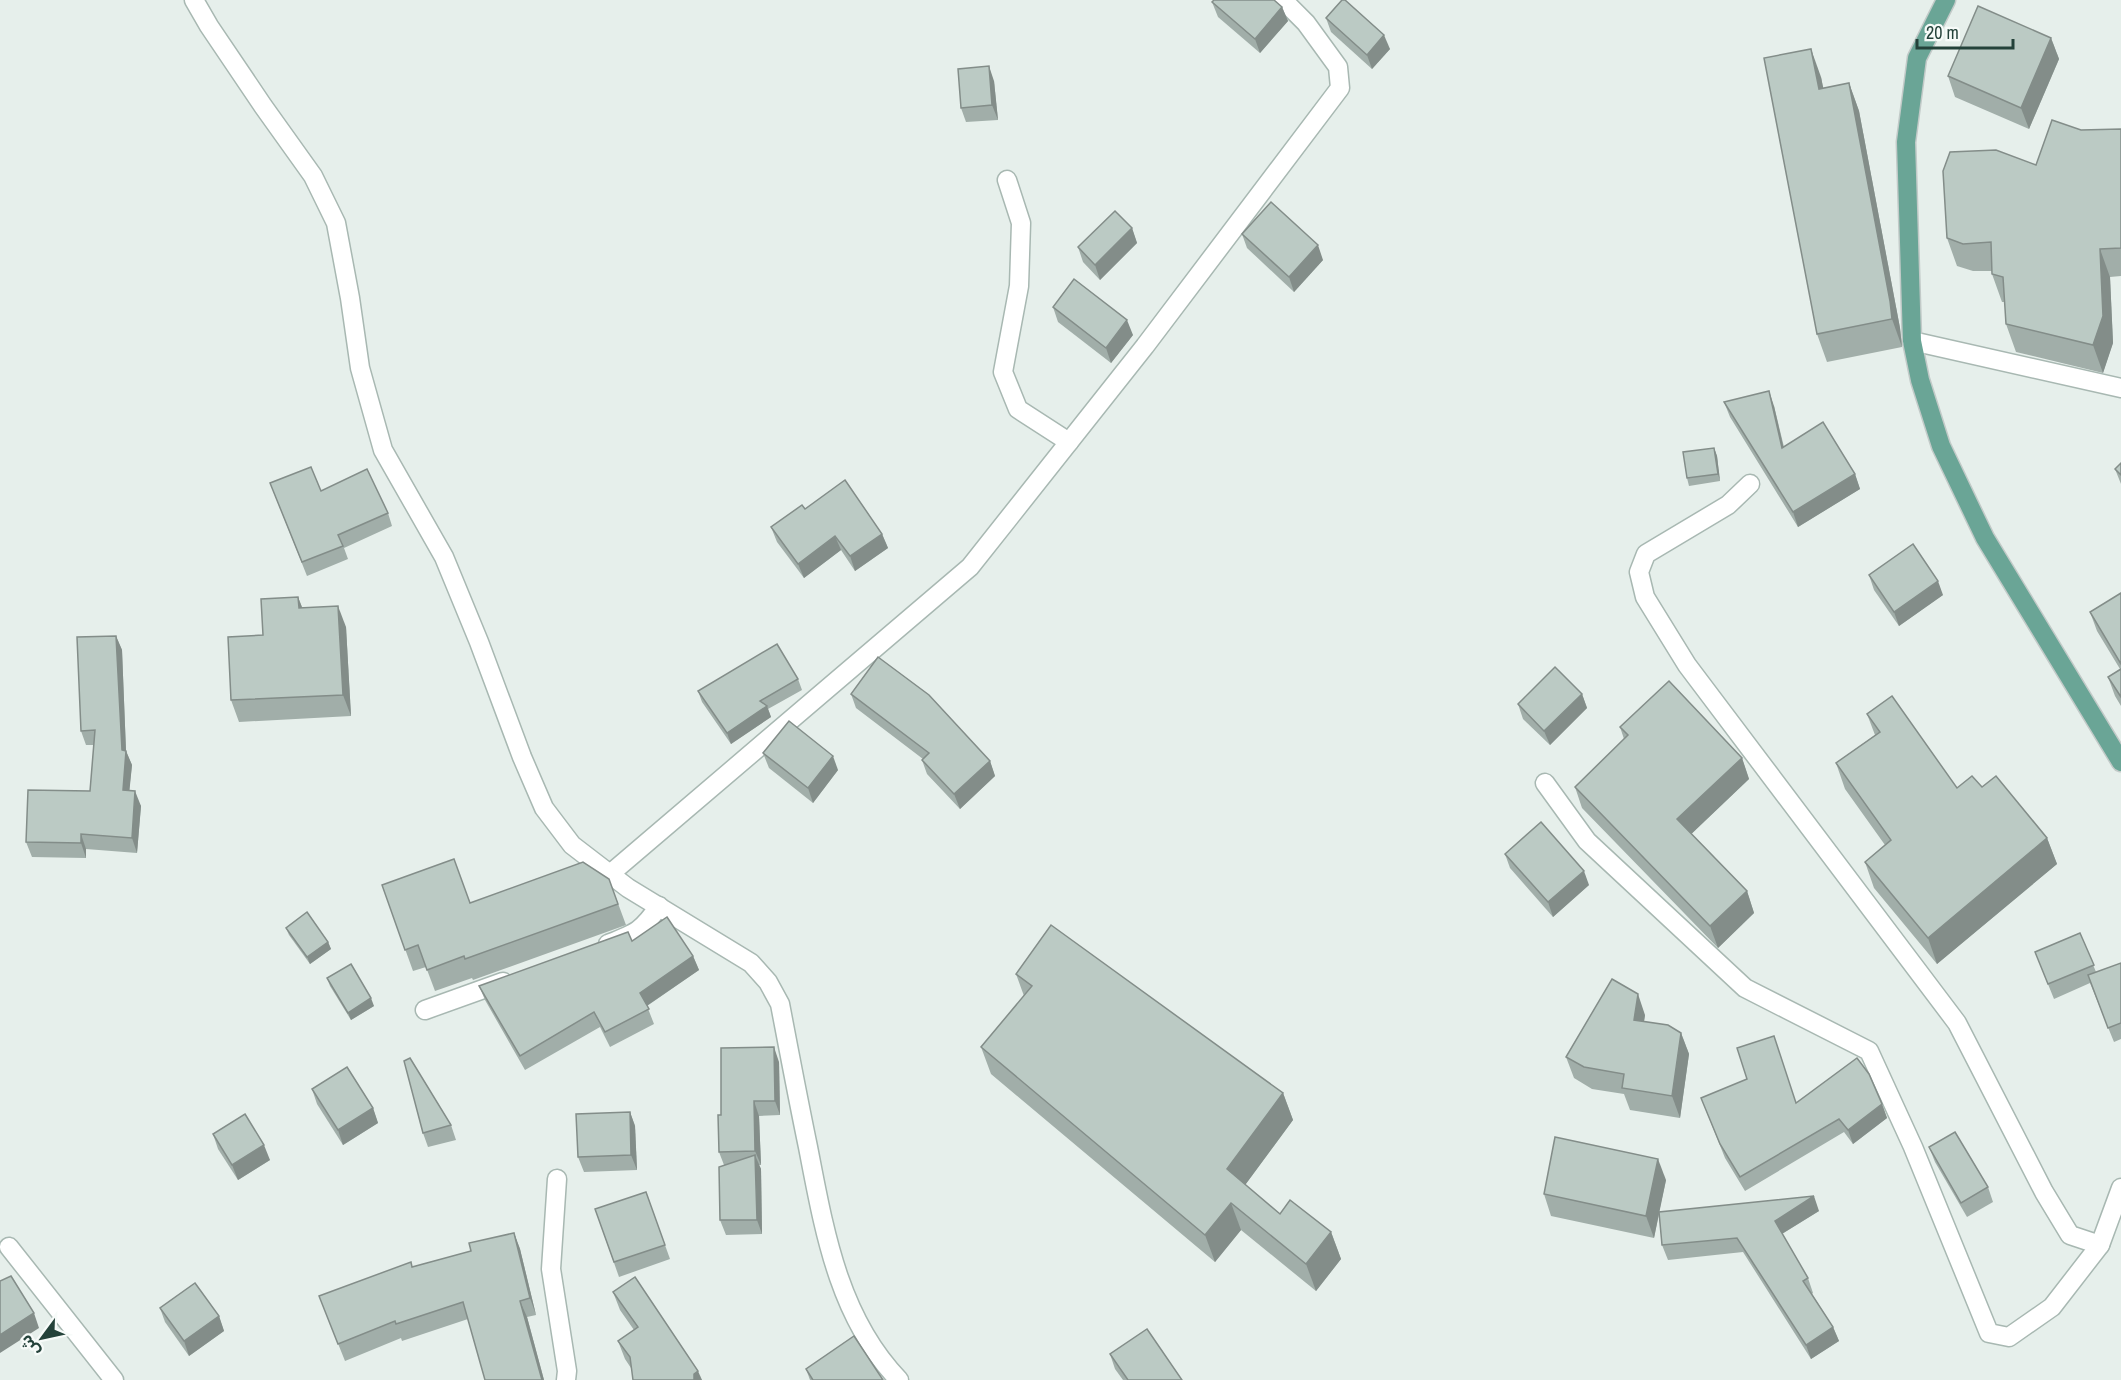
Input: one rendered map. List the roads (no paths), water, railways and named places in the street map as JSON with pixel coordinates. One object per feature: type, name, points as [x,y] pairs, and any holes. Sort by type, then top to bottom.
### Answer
[{"type":"main road","points":[[1946,0],[1917,58],[1906,142],[1912,341],[1920,380],[1941,446],[1985,538],[2121,762]]},
{"type":"street","points":[[194,0],[257,98],[313,176],[336,223],[360,368],[383,450],[444,557],[544,808],[572,845],[628,888],[751,963],[768,982],[780,1004],[827,1240],[849,1306],[883,1364],[899,1380]]},
{"type":"street","points":[[610,874],[970,567],[1145,346],[1340,88],[1338,68],[1306,23],[1283,0]]},
{"type":"street","points":[[1007,180],[1021,223],[1019,286],[1003,372],[1018,409],[1069,442]]},
{"type":"street","points":[[1912,341],[2121,388]]},
{"type":"street","points":[[1750,484],[1728,505],[1647,554],[1639,572],[1645,597],[1687,665],[1957,1023],[2043,1192],[2070,1235],[2100,1245]]},
{"type":"street","points":[[1545,783],[1587,841],[1745,988],[1869,1051],[1913,1147],[1989,1333],[2009,1337],[2052,1307],[2100,1245],[2121,1188]]},
{"type":"street","points":[[591,950],[634,934],[646,926],[659,906]]},
{"type":"street","points":[[425,1010],[525,974]]},
{"type":"street","points":[[556,1179],[551,1269],[567,1371],[566,1380]]},
{"type":"street","points":[[9,1247],[114,1380]]}]
